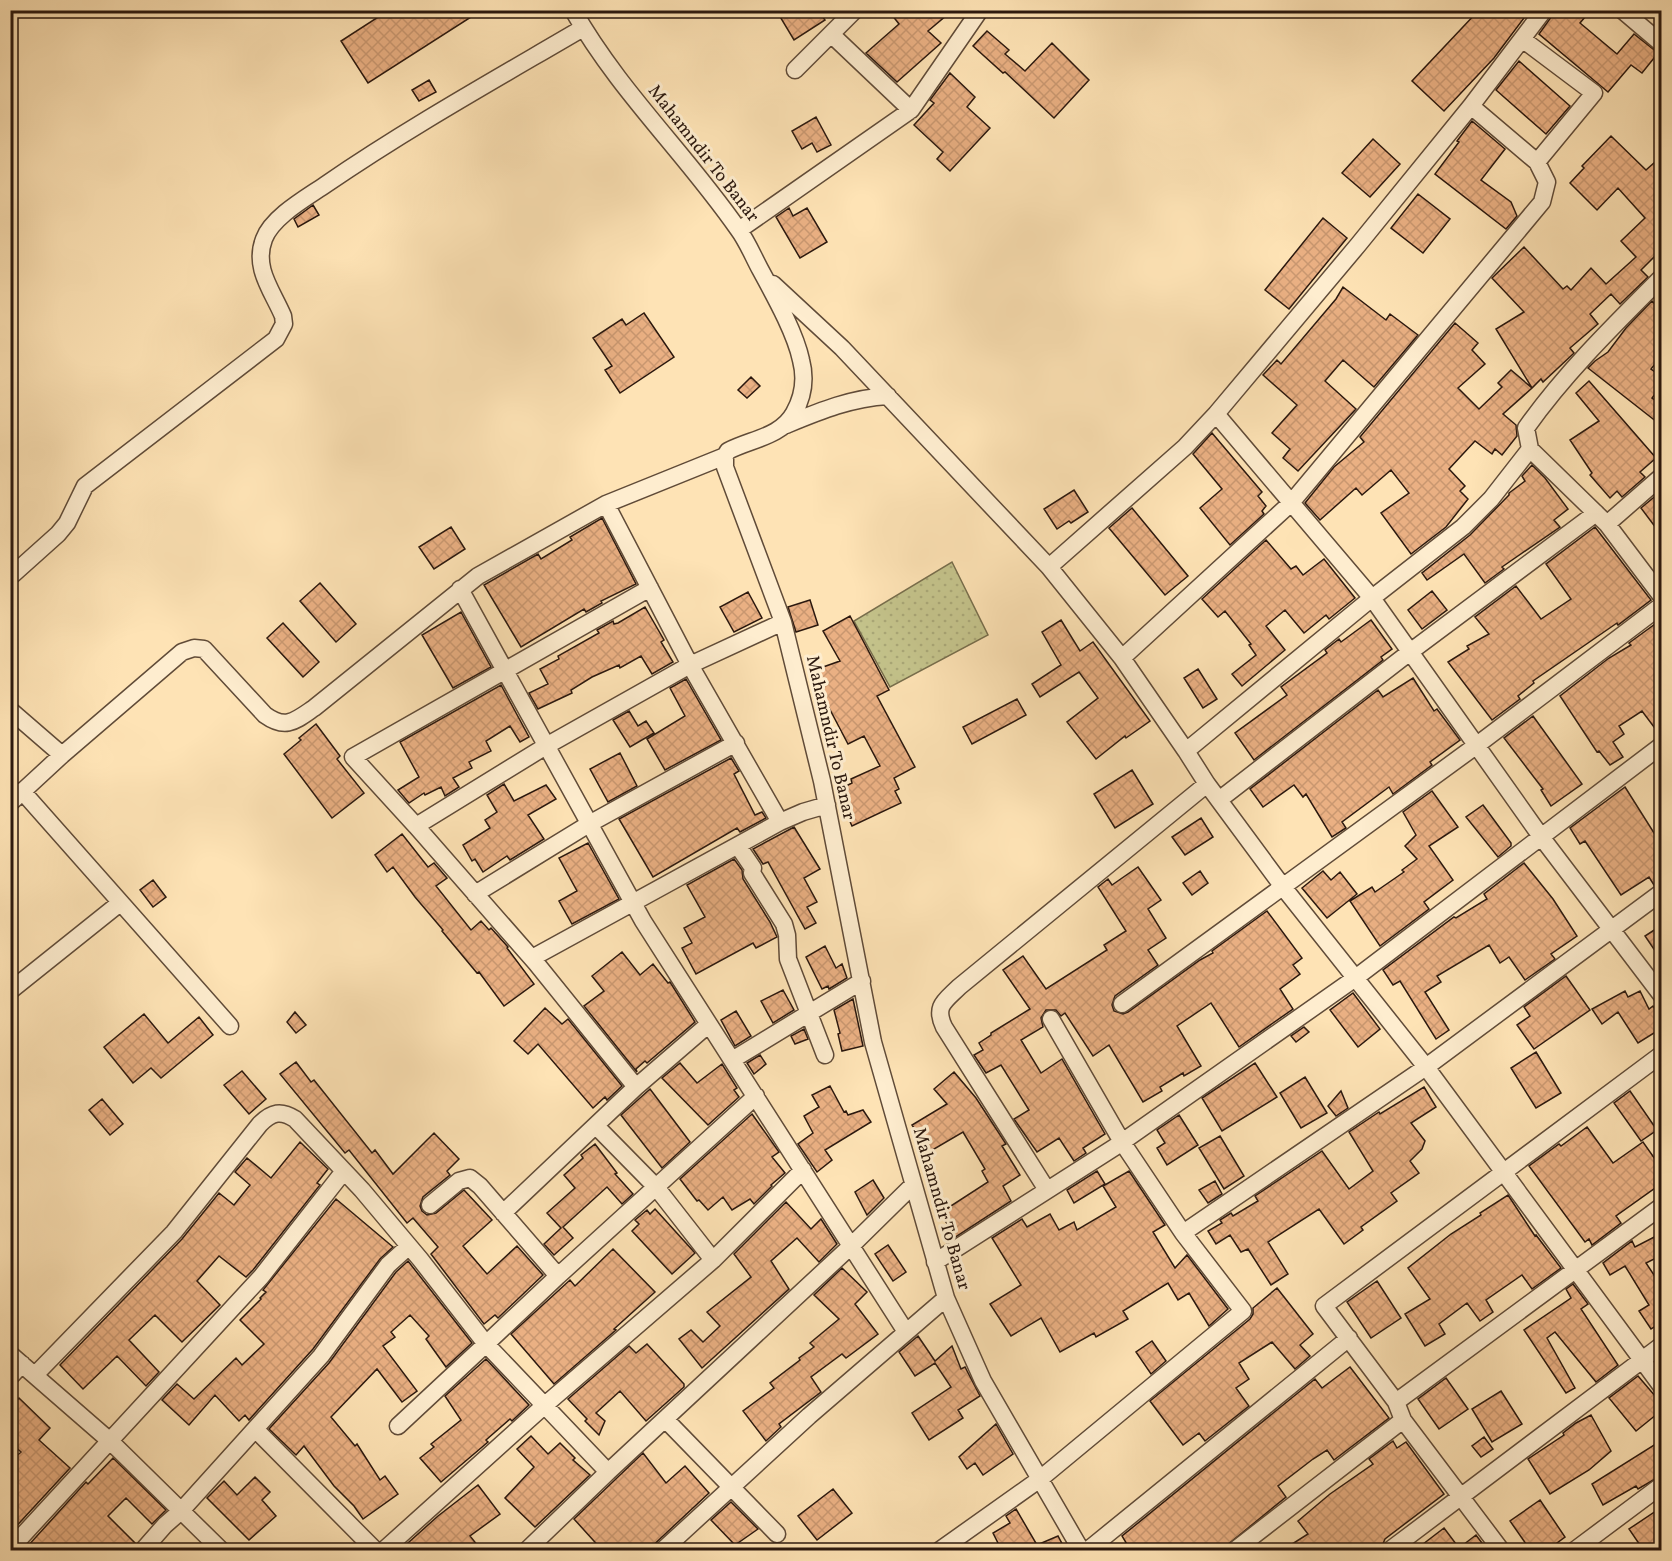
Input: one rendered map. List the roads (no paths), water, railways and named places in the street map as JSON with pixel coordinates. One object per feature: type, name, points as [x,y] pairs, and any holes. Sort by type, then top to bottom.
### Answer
[{"type":"street","name":"Mahamndir To Banar","points":[[573,10],[613,70],[739,230],[783,313],[801,360],[804,386],[801,400],[786,425]]},
{"type":"street","points":[[795,70],[832,36],[855,10]]},
{"type":"street","points":[[739,230],[911,110],[980,10]]},
{"type":"street","points":[[1049,567],[1185,447],[1216,414],[1351,254],[1471,106],[1544,10]]},
{"type":"street","points":[[1622,10],[1662,44]]},
{"type":"street","points":[[10,577],[58,534],[67,523],[85,486],[248,362],[276,339],[282,331],[283,316],[262,271],[261,250],[264,237],[270,228],[292,207],[369,154],[583,28]]},
{"type":"street","points":[[832,36],[911,110]]},
{"type":"street","points":[[1522,39],[1594,93],[1537,162]]},
{"type":"street","points":[[1122,658],[1291,503],[1542,202],[1547,182],[1537,162],[1471,106]]},
{"type":"street","points":[[763,275],[843,348],[1049,567],[1122,658],[1207,784],[1283,887],[1426,1067],[1662,1387]]},
{"type":"street","points":[[1662,278],[1621,318],[1542,405],[1526,428],[1530,449],[1601,519],[1662,597]]},
{"type":"street","points":[[230,1026],[120,903],[16,797],[62,755],[189,648],[204,649],[265,715],[285,724],[297,719],[478,576],[606,504],[725,456],[735,447],[843,402],[866,397],[888,396]]},
{"type":"street","points":[[1216,414],[1372,598],[1542,838],[1662,996]]},
{"type":"street","points":[[1186,751],[1372,598],[1463,527],[1491,499],[1530,449]]},
{"type":"street","name":"Mahamndir To Banar","points":[[725,456],[725,467],[783,622],[827,805],[873,1042],[946,1298],[983,1381],[1081,1551]]},
{"type":"street","points":[[1219,800],[1410,652],[1662,476]]},
{"type":"street","points":[[606,504],[690,665],[780,822]]},
{"type":"street","points":[[636,1087],[532,958],[417,826],[353,758],[650,588]]},
{"type":"street","points":[[460,590],[633,902],[906,1332]]},
{"type":"street","points":[[1122,1004],[1477,745],[1662,605]]},
{"type":"street","points":[[417,826],[546,746],[690,665],[783,622]]},
{"type":"street","points":[[10,710],[62,755]]},
{"type":"street","points":[[475,894],[590,824],[736,743]]},
{"type":"street","points":[[935,1262],[1122,1142],[1354,979],[1662,745]]},
{"type":"street","points":[[1047,1190],[944,1027],[939,1016],[941,1005],[959,987],[1207,784]]},
{"type":"street","points":[[532,958],[780,822],[827,805]]},
{"type":"street","points":[[738,846],[753,868],[752,873],[765,896],[784,924],[788,959],[825,1055]]},
{"type":"street","points":[[1183,1233],[1426,1067],[1662,892]]},
{"type":"street","points":[[10,991],[120,903]]},
{"type":"street","points":[[732,1060],[862,981]]},
{"type":"street","points":[[940,1551],[1040,1479],[1243,1311],[1183,1233],[1122,1142],[1051,1019]]},
{"type":"street","points":[[503,1213],[636,1087],[710,1024]]},
{"type":"street","points":[[1501,1551],[1403,1420],[1396,1402],[1324,1306],[1662,1054]]},
{"type":"street","points":[[398,1426],[558,1276],[756,1096]]},
{"type":"street","points":[[10,1377],[174,1232],[266,1118],[274,1113],[285,1113],[295,1119],[344,1171],[409,1246],[486,1344],[608,1472]]},
{"type":"street","points":[[596,1126],[656,1187],[713,1260]]},
{"type":"street","points":[[384,1551],[544,1405],[713,1260],[803,1170]]},
{"type":"street","points":[[10,1549],[261,1277],[344,1171]]},
{"type":"street","points":[[430,1205],[459,1181],[470,1178],[558,1276]]},
{"type":"street","points":[[528,1550],[913,1185]]},
{"type":"street","points":[[1396,1402],[1662,1206]]},
{"type":"street","points":[[142,1551],[321,1356],[388,1265],[409,1246]]},
{"type":"street","points":[[663,1551],[809,1416],[946,1298]]},
{"type":"street","points":[[1088,1551],[1349,1338]]},
{"type":"street","points":[[1390,1551],[1662,1345]]},
{"type":"street","points":[[22,1364],[110,1441],[221,1551]]},
{"type":"street","points":[[665,1419],[777,1534]]},
{"type":"street","points":[[1235,1551],[1403,1420]]},
{"type":"street","points":[[255,1429],[375,1551]]},
{"type":"street","points":[[1575,1551],[1662,1485]]}]
